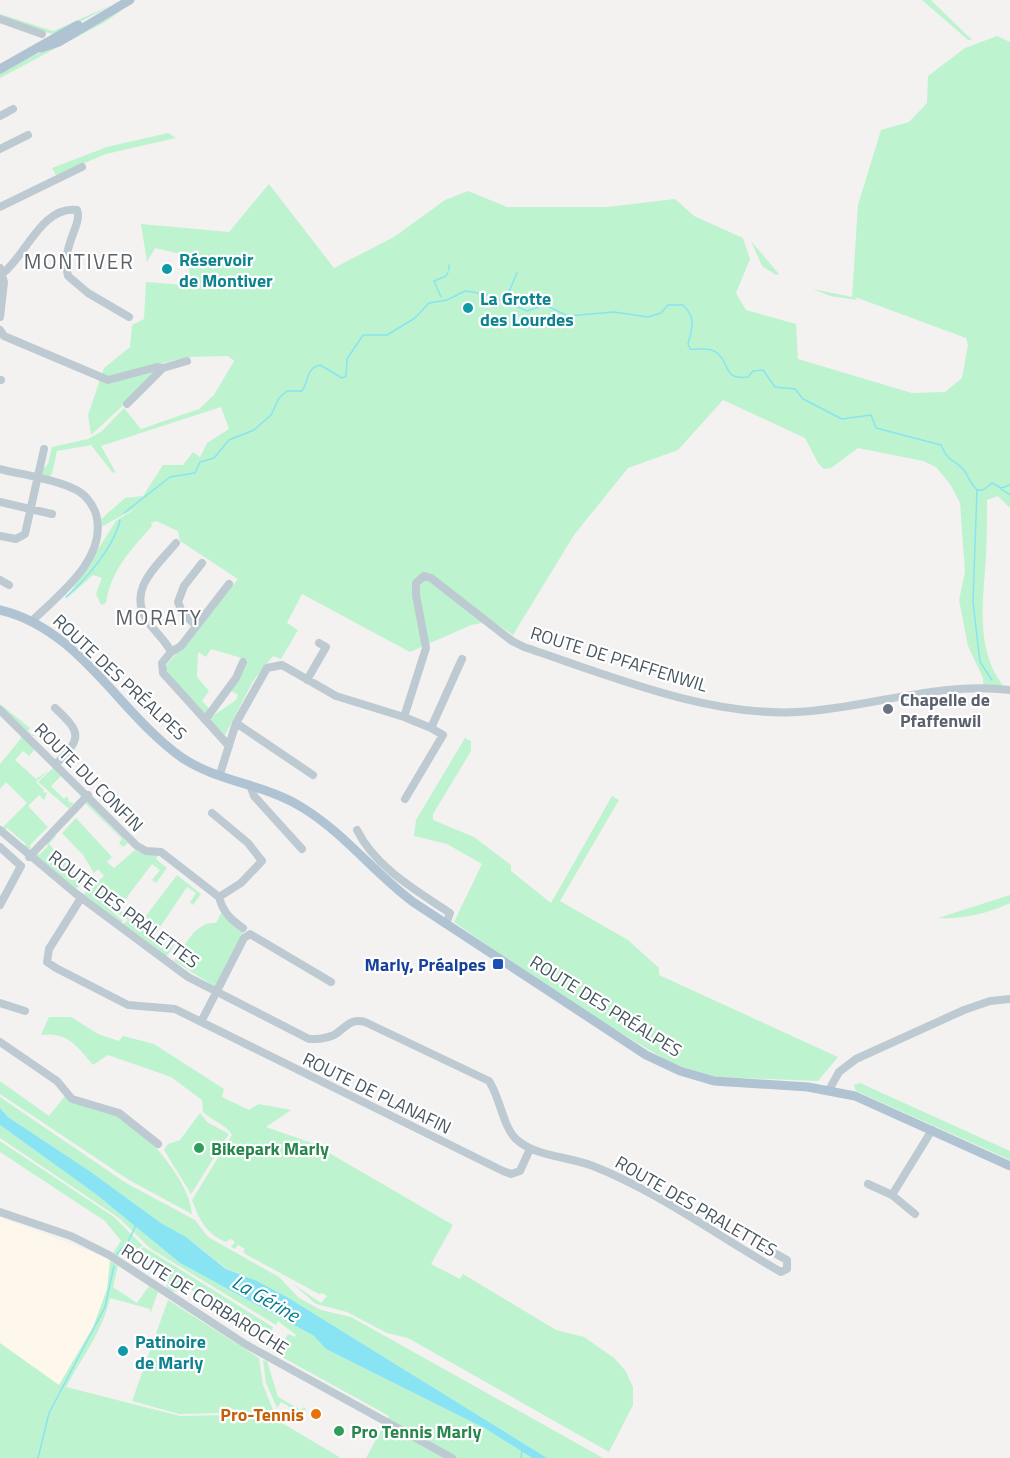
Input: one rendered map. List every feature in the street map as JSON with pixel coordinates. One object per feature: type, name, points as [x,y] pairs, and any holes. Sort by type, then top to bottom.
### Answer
[{"type":"main road","points":[[0,69],[58,42],[130,0]]},
{"type":"main road","name":"ROUTE DES PRÉALPES","points":[[0,610],[33,620],[68,645],[160,739],[183,758],[279,795],[323,821],[381,877],[446,924],[666,1065],[714,1081],[829,1090],[864,1100],[1010,1166]]},
{"type":"street","points":[[0,20],[42,34]]},
{"type":"street","points":[[0,116],[14,109]]},
{"type":"street","points":[[0,149],[28,135]]},
{"type":"street","points":[[0,207],[82,167]]},
{"type":"street","points":[[0,317],[4,288],[1,271],[12,267],[44,223],[68,210],[77,210],[79,218],[65,252],[68,276],[88,293],[129,317]]},
{"type":"street","points":[[0,330],[4,336],[95,373],[102,378],[115,379],[186,361]]},
{"type":"street","points":[[127,404],[163,368]]},
{"type":"street","points":[[0,536],[16,539],[24,537],[44,449]]},
{"type":"street","points":[[0,469],[72,488],[82,494],[93,508],[98,529],[95,545],[81,569],[33,620]]},
{"type":"street","points":[[0,502],[52,514]]},
{"type":"street","points":[[171,652],[148,621],[139,600],[144,580],[176,543]]},
{"type":"street","points":[[196,626],[182,612],[178,602],[184,586],[202,563]]},
{"type":"street","name":"ROUTE DE PFAFFENWIL","points":[[404,717],[426,648],[416,595],[416,583],[423,576],[431,578],[524,647],[662,692],[716,704],[748,710],[797,712],[869,703],[931,690],[974,687],[1010,690]]},
{"type":"street","points":[[0,580],[9,585]]},
{"type":"street","points":[[229,584],[181,646],[171,652],[162,663],[163,673],[229,746]]},
{"type":"street","points":[[307,680],[326,648]]},
{"type":"street","points":[[431,728],[462,659]]},
{"type":"street","points":[[205,720],[236,678],[243,662]]},
{"type":"street","points":[[220,774],[236,723],[267,668],[282,665],[336,696],[404,717],[443,735],[405,799]]},
{"type":"street","points":[[55,708],[72,724],[75,736],[74,746],[56,764]]},
{"type":"street","name":"ROUTE DU CONFIN","points":[[0,710],[137,846],[146,851],[161,852],[219,897],[222,908],[230,919],[243,927]]},
{"type":"street","points":[[236,723],[313,776]]},
{"type":"street","points":[[250,785],[255,796],[302,849]]},
{"type":"street","name":"ROUTE DES PRALETTES","points":[[29,856],[88,795]]},
{"type":"street","points":[[212,813],[248,843],[262,861],[241,883],[219,897]]},
{"type":"street","name":"ROUTE DES PRÉALPES","points":[[357,830],[363,843],[374,856],[416,891],[450,913],[446,924]]},
{"type":"street","name":"ROUTE DES PRALETTES","points":[[0,831],[81,898],[165,961],[218,993],[309,1039],[324,1039],[336,1034],[348,1023],[356,1020],[365,1022],[489,1081],[498,1094],[510,1131],[530,1149],[593,1166],[638,1188],[781,1272],[787,1269],[787,1260],[769,1250]]},
{"type":"street","points":[[0,847],[21,866],[0,905]]},
{"type":"street","name":"ROUTE DE PLANAFIN","points":[[81,898],[49,949],[47,962],[128,1005],[166,1007],[201,1023],[503,1171],[512,1174],[520,1171],[530,1149]]},
{"type":"street","points":[[201,1023],[244,938],[250,934],[331,982]]},
{"type":"street","points":[[829,1090],[839,1072],[856,1059],[964,1010],[990,1001],[1010,999]]},
{"type":"street","points":[[0,1003],[25,1011]]},
{"type":"street","points":[[0,1042],[57,1081],[72,1099],[119,1113],[158,1144]]},
{"type":"street","points":[[892,1195],[932,1130]]},
{"type":"street","points":[[868,1184],[892,1195],[915,1214]]},
{"type":"street","name":"ROUTE DE CORBAROCHE","points":[[0,1212],[71,1236],[110,1255],[244,1344],[452,1458]]},
{"type":"shaded area","points":[[0,1217],[113,1260],[107,1292],[94,1327],[61,1384],[56,1385],[0,1343]]},
{"type":"green space","points":[[922,0],[931,0],[972,40],[968,40]]},
{"type":"green space","points":[[114,4],[55,35],[0,17],[0,14],[53,31]]},
{"type":"green space","points":[[121,11],[105,22],[0,78],[0,73]]},
{"type":"green space","points":[[997,36],[1010,42],[1010,508],[998,496],[987,500],[983,617],[990,662],[1006,689],[983,686],[983,678],[968,646],[959,600],[965,572],[960,503],[950,484],[936,467],[923,461],[858,448],[831,468],[824,469],[818,463],[805,438],[723,400],[678,450],[628,468],[574,535],[513,635],[492,621],[471,625],[410,652],[302,594],[287,623],[298,630],[281,659],[273,656],[253,681],[225,735],[211,721],[211,717],[236,700],[238,695],[230,690],[248,660],[211,649],[206,657],[198,652],[197,677],[209,691],[202,701],[211,710],[205,716],[164,668],[238,579],[180,541],[178,531],[156,521],[151,523],[152,526],[117,571],[106,603],[101,605],[96,594],[102,578],[93,575],[66,599],[116,521],[138,507],[101,527],[100,520],[125,498],[143,496],[163,465],[183,465],[193,452],[200,457],[207,443],[229,429],[221,407],[101,446],[116,473],[112,472],[91,445],[57,451],[52,474],[49,477],[43,474],[42,470],[48,464],[52,447],[88,439],[102,431],[124,408],[141,429],[199,409],[214,395],[234,361],[228,356],[188,357],[150,366],[158,373],[91,435],[88,415],[104,368],[130,347],[132,325],[144,319],[146,282],[184,285],[189,274],[190,256],[155,248],[147,262],[141,224],[229,232],[269,184],[334,268],[394,237],[445,200],[468,191],[507,207],[607,207],[675,199],[694,216],[743,238],[750,259],[736,293],[746,310],[796,324],[798,359],[912,393],[945,392],[962,378],[968,345],[966,338],[855,297],[857,300],[830,296],[813,289],[852,297],[858,205],[881,130],[909,122],[927,103],[928,76],[965,48]]},
{"type":"green space","points":[[168,133],[176,138],[106,154],[56,175],[52,168],[107,147]]},
{"type":"green space","points":[[751,241],[779,274],[776,275],[762,266]]},
{"type":"green space","points":[[0,704],[30,728],[28,731],[32,735],[35,734],[34,736],[32,736],[0,706]]},
{"type":"green space","points":[[22,737],[35,749],[29,756],[23,751],[15,760],[36,779],[49,770],[36,782],[44,790],[43,792],[47,793],[44,800],[39,795],[28,806],[48,827],[30,845],[31,849],[23,848],[26,844],[7,828],[4,832],[2,828],[27,803],[6,782],[0,789],[0,764]]},
{"type":"green space","points":[[465,738],[471,741],[471,751],[433,814],[433,820],[474,837],[511,865],[511,871],[551,903],[612,796],[619,800],[560,901],[628,940],[659,968],[659,975],[838,1057],[818,1081],[714,1077],[671,1063],[563,998],[454,922],[482,864],[447,844],[414,836],[416,820]]},
{"type":"green space","points":[[53,768],[61,776],[51,786],[64,799],[67,796],[69,802],[74,803],[69,809],[38,782]]},
{"type":"green space","points":[[87,802],[128,843],[123,847],[119,843],[122,839],[85,803]]},
{"type":"green space","points":[[76,818],[112,857],[107,862],[114,868],[135,850],[144,854],[158,855],[156,859],[167,868],[156,883],[152,880],[160,870],[152,864],[118,909],[126,915],[133,906],[136,908],[128,920],[114,911],[106,899],[113,912],[123,921],[121,923],[80,892],[84,894],[104,876],[98,869],[94,873],[83,855],[62,833]]},
{"type":"green space","points":[[53,833],[56,836],[49,844],[83,882],[76,889],[35,856],[36,852],[39,855],[48,846],[45,842]]},
{"type":"green space","points":[[177,875],[201,894],[193,905],[190,902],[196,893],[187,887],[154,936],[170,948],[178,940],[166,957],[123,924],[130,919],[139,925]]},
{"type":"green space","points":[[1010,895],[1010,903],[993,910],[966,917],[938,918]]},
{"type":"green space","points":[[221,913],[244,931],[219,984],[214,986],[174,961],[196,930],[209,923],[216,923]]},
{"type":"green space","points":[[49,1017],[71,1017],[98,1034],[119,1041],[123,1036],[154,1044],[224,1089],[222,1097],[249,1110],[259,1104],[291,1110],[266,1127],[312,1143],[453,1225],[431,1264],[460,1279],[463,1274],[556,1330],[584,1337],[614,1358],[625,1370],[633,1387],[633,1405],[609,1452],[408,1338],[387,1333],[347,1312],[316,1304],[293,1284],[321,1303],[327,1296],[319,1294],[247,1255],[243,1252],[245,1249],[238,1245],[235,1249],[231,1247],[235,1242],[231,1239],[226,1242],[213,1235],[201,1220],[192,1200],[232,1135],[230,1131],[203,1112],[202,1100],[171,1077],[108,1055],[93,1065],[77,1047],[65,1038],[50,1034],[41,1035]]},
{"type":"green space","points":[[0,1081],[49,1116],[65,1096],[118,1115],[129,1122],[165,1158],[184,1187],[192,1214],[129,1180],[0,1094]]},
{"type":"green space","points":[[860,1083],[1010,1151],[1010,1160],[856,1091],[854,1085]]},
{"type":"green space","points":[[0,1097],[126,1183],[195,1220],[208,1237],[279,1277],[299,1298],[321,1310],[351,1317],[603,1458],[547,1458],[287,1297],[257,1281],[227,1269],[186,1237],[161,1223],[91,1172],[8,1117],[0,1108]]},
{"type":"green space","name":"Bikepark Marly","points":[[200,1113],[207,1122],[229,1134],[191,1194],[164,1150],[168,1144],[180,1140]]},
{"type":"green space","points":[[0,1125],[97,1195],[180,1263],[314,1336],[326,1349],[486,1429],[532,1458],[366,1458],[389,1416],[271,1351],[276,1342],[283,1342],[288,1334],[295,1337],[296,1335],[278,1321],[276,1325],[151,1249],[119,1218],[0,1138]]},
{"type":"green space","points":[[0,1141],[114,1217],[143,1246],[118,1256],[113,1253],[121,1241],[105,1221],[0,1152]]},
{"type":"green space","points":[[144,1247],[273,1327],[271,1335],[271,1331],[196,1291],[185,1289],[172,1292],[166,1289],[169,1280],[167,1271],[138,1251]]},
{"type":"green space","points":[[110,1261],[118,1266],[113,1287],[137,1303],[149,1286],[158,1292],[150,1314],[150,1309],[110,1298],[97,1334],[66,1387],[180,1416],[267,1414],[341,1458],[0,1458],[0,1343],[59,1385],[93,1327],[107,1289]]},
{"type":"green space","points":[[168,1300],[259,1358],[263,1385],[276,1417],[267,1412],[179,1414],[132,1401]]},
{"type":"green space","points":[[263,1360],[267,1361],[278,1397],[301,1410],[304,1407],[306,1410],[298,1412],[281,1402],[277,1408],[266,1383]]},
{"type":"water","name":"La Gérine","points":[[0,1108],[8,1117],[91,1172],[161,1223],[186,1237],[226,1269],[257,1281],[287,1297],[547,1458],[532,1458],[486,1429],[326,1349],[314,1336],[180,1263],[97,1195],[0,1125]]},
{"type":"waterway","points":[[449,265],[449,270]]},
{"type":"waterway","points":[[441,297],[434,281],[446,276],[448,272]]},
{"type":"waterway","points":[[508,294],[517,273]]},
{"type":"waterway","points":[[124,513],[170,477],[195,473],[200,462],[214,458],[229,440],[254,430],[271,415],[279,398],[287,391],[302,391],[310,372],[315,367],[320,365],[342,378],[346,376],[347,359],[363,335],[387,335],[415,318],[429,303],[447,300],[465,291],[485,294],[527,311],[545,305],[568,316],[614,312],[648,317],[661,313],[668,305],[683,305],[692,319],[688,344],[690,349],[714,351],[723,359],[734,376],[748,377],[753,371],[763,370],[775,387],[795,389],[803,399],[842,419],[871,415],[876,428],[941,445],[949,458],[964,470],[977,490],[983,490],[992,483],[1001,488],[1010,485]]},
{"type":"waterway","points":[[1001,489],[1010,495]]},
{"type":"waterway","points":[[977,490],[973,602],[980,662],[992,680]]},
{"type":"waterway","points":[[66,597],[82,582],[106,551],[120,520]]},
{"type":"waterway","points":[[117,1254],[128,1242],[136,1225]]},
{"type":"waterway","points":[[38,1458],[49,1413],[105,1307],[114,1266]]},
{"type":"waterway","points":[[521,1458],[522,1450]]},
{"type":"place","name":"Réservoir de Montiver","points":[[167,269]]},
{"type":"place","name":"La Grotte des Lourdes","points":[[468,308]]},
{"type":"place","name":"Chapelle de Pfaffenwil","points":[[888,709]]},
{"type":"place","name":"Marly, Préalpes","points":[[498,964]]},
{"type":"place","name":"Bikepark Marly","points":[[199,1148]]},
{"type":"place","name":"Patinoire de Marly","points":[[123,1351]]},
{"type":"place","name":"Pro-Tennis","points":[[316,1414]]},
{"type":"place","name":"Pro Tennis Marly","points":[[339,1431]]},
{"type":"district","name":"MONTIVER","points":[[79,261]]},
{"type":"district","name":"MORATY","points":[[159,617]]}]
